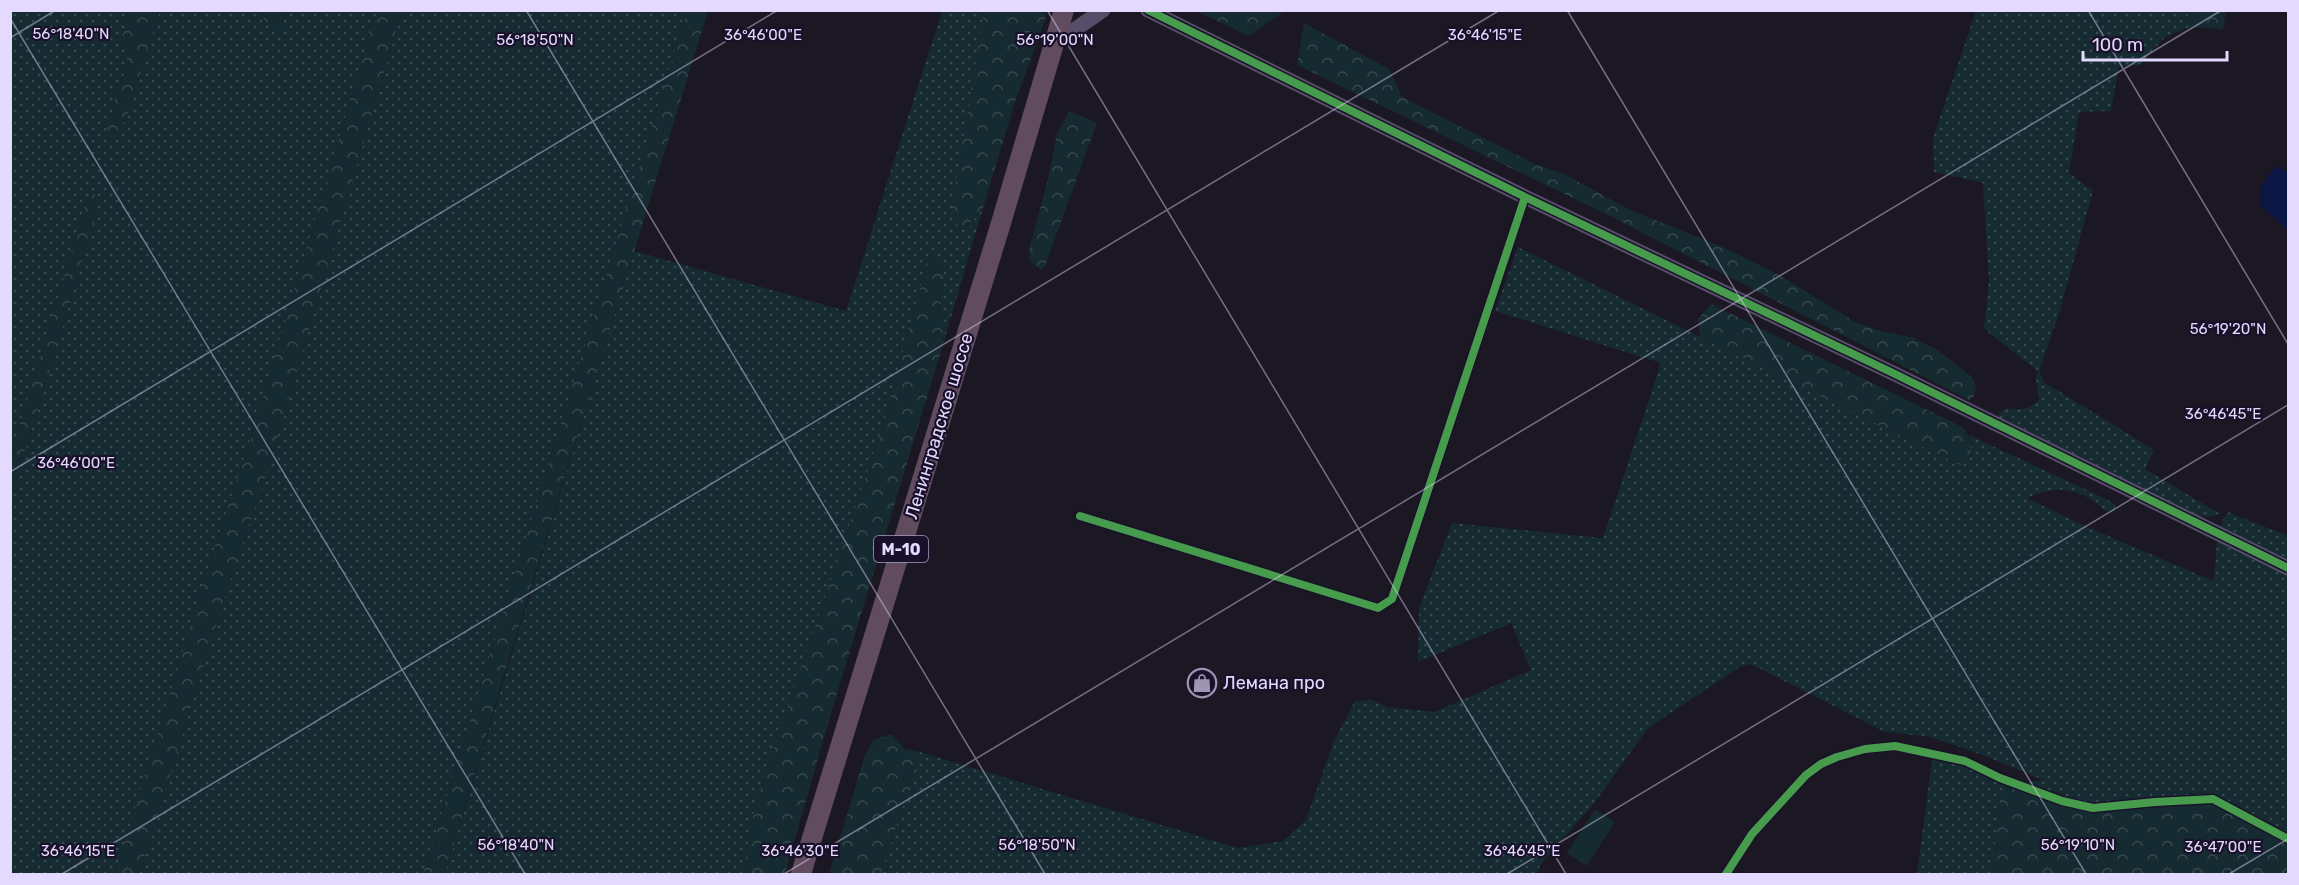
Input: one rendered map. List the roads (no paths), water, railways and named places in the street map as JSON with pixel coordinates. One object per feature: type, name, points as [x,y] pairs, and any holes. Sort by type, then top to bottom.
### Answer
[{"type":"highway","name":"Ленинградское шоссе","points":[[801,874],[998,235],[1064,10]]},
{"type":"highway","name":"Ленинградское шоссе","points":[[813,874],[1076,10]]},
{"type":"street","points":[[1070,33],[1103,10]]},
{"type":"street","points":[[1148,10],[1525,197],[1895,374],[2289,568]]},
{"type":"street","points":[[1080,516],[1378,608],[1392,598],[1525,197]]},
{"type":"street","points":[[1726,874],[1752,834],[1806,775],[1821,764],[1837,757],[1865,749],[1895,746],[1965,761],[2062,801],[2093,808],[2213,799],[2289,839]]},
{"type":"place","name":"Лемана про","points":[[1202,683]]}]
